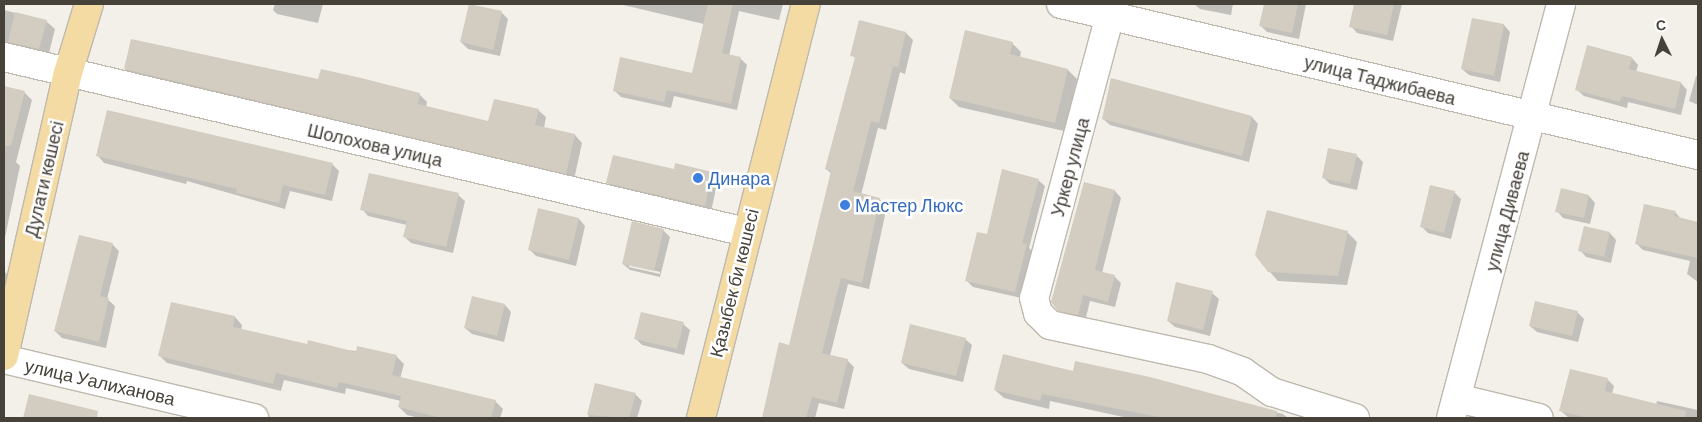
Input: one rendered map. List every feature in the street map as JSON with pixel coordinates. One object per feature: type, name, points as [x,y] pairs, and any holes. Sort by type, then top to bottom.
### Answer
[{"type":"main road","name":"Дулати көшесі","points":[[4,358],[68,73],[89,4]]},
{"type":"main road","name":"Қазыбек би көшесі","points":[[701,418],[746,232],[806,4]]},
{"type":"street","name":"улица Таджибаева","points":[[1061,4],[1112,10],[1533,117],[1698,155]]},
{"type":"street","name":"улица Диваева","points":[[1454,408],[1533,117],[1561,4]]},
{"type":"street","name":"Уркер улица","points":[[1112,10],[1034,298],[1038,313],[1050,325],[1208,359],[1243,372],[1272,392],[1355,418]]},
{"type":"street","name":"Шолохова улица","points":[[4,56],[68,73],[746,232]]},
{"type":"street","name":"улица Уалиханова","points":[[4,358],[254,418]]},
{"type":"street","points":[[1454,408],[1539,418]]},
{"type":"building","points":[[469,4],[502,11],[493,50],[460,42]]},
{"type":"building","points":[[708,4],[733,4],[722,53],[741,57],[731,104],[667,90],[664,102],[613,91],[620,57],[692,73]]},
{"type":"building","points":[[1264,4],[1298,4],[1292,33],[1259,26]]},
{"type":"building","points":[[1354,4],[1394,4],[1387,35],[1349,27]]},
{"type":"building","points":[[15,12],[47,20],[39,49],[8,42]]},
{"type":"building","points":[[1472,18],[1504,24],[1494,76],[1461,69]]},
{"type":"building","points":[[859,20],[906,32],[898,67],[893,66],[879,123],[871,121],[853,191],[880,198],[862,283],[841,278],[822,353],[848,359],[837,403],[812,397],[806,418],[762,418],[779,342],[789,345],[831,171],[825,169],[855,57],[850,56]]},
{"type":"building","points":[[965,30],[1013,42],[1010,54],[1068,69],[1055,123],[949,98]]},
{"type":"building","points":[[131,39],[318,79],[321,69],[361,78],[420,93],[418,104],[488,121],[494,99],[539,109],[535,125],[575,134],[566,174],[124,69]]},
{"type":"building","points":[[1587,45],[1632,57],[1629,69],[1681,82],[1675,109],[1622,96],[1620,102],[1575,90]]},
{"type":"building","points":[[1111,78],[1252,116],[1242,156],[1102,119]]},
{"type":"building","points":[[4,86],[25,91],[11,146],[4,146]]},
{"type":"building","points":[[107,110],[333,163],[325,195],[283,185],[279,203],[236,193],[237,189],[96,156]]},
{"type":"building","points":[[1328,148],[1357,154],[1350,184],[1322,178]]},
{"type":"building","points":[[613,155],[674,169],[675,163],[712,172],[705,206],[606,183]]},
{"type":"building","points":[[1002,169],[1039,179],[1022,243],[1027,244],[1015,292],[965,281],[977,232],[987,234]]},
{"type":"building","points":[[369,173],[459,193],[446,247],[403,237],[407,221],[360,210]]},
{"type":"building","points":[[1084,182],[1115,190],[1095,270],[1115,275],[1108,302],[1083,295],[1078,315],[1058,311],[1051,302]]},
{"type":"building","points":[[1430,185],[1455,191],[1444,233],[1420,227]]},
{"type":"building","points":[[1561,188],[1589,195],[1584,218],[1555,212]]},
{"type":"building","points":[[1644,204],[1676,211],[1674,216],[1698,222],[1698,258],[1635,244]]},
{"type":"building","points":[[538,208],[579,218],[569,260],[528,250]]},
{"type":"building","points":[[1267,210],[1348,231],[1338,276],[1268,272],[1255,255]]},
{"type":"building","points":[[632,221],[664,229],[654,271],[622,264]]},
{"type":"building","points":[[1584,226],[1610,232],[1604,257],[1578,251]]},
{"type":"building","points":[[79,235],[113,243],[100,296],[109,298],[99,342],[54,331]]},
{"type":"building","points":[[1176,282],[1213,291],[1203,330],[1167,321]]},
{"type":"building","points":[[472,296],[505,304],[497,336],[464,328]]},
{"type":"building","points":[[1535,301],[1578,311],[1572,336],[1529,326]]},
{"type":"building","points":[[171,302],[235,316],[233,327],[307,344],[308,340],[356,352],[357,346],[397,355],[392,375],[496,400],[491,418],[441,418],[398,407],[401,396],[339,382],[337,388],[276,373],[273,384],[158,356]]},
{"type":"building","points":[[641,312],[684,322],[677,349],[634,339]]},
{"type":"building","points":[[910,324],[966,338],[956,376],[901,363]]},
{"type":"building","points":[[1003,354],[1073,371],[1075,361],[1150,377],[1277,411],[1276,418],[1164,418],[1042,394],[1040,401],[994,390]]},
{"type":"building","points":[[1570,369],[1608,378],[1605,391],[1686,411],[1685,418],[1588,418],[1559,411]]},
{"type":"building","points":[[595,383],[636,393],[629,418],[587,415]]},
{"type":"building","points":[[29,394],[98,411],[97,418],[23,418]]},
{"type":"place","name":"Динара","points":[[698,178]]},
{"type":"place","name":"Мастер Люкс","points":[[845,205]]}]
